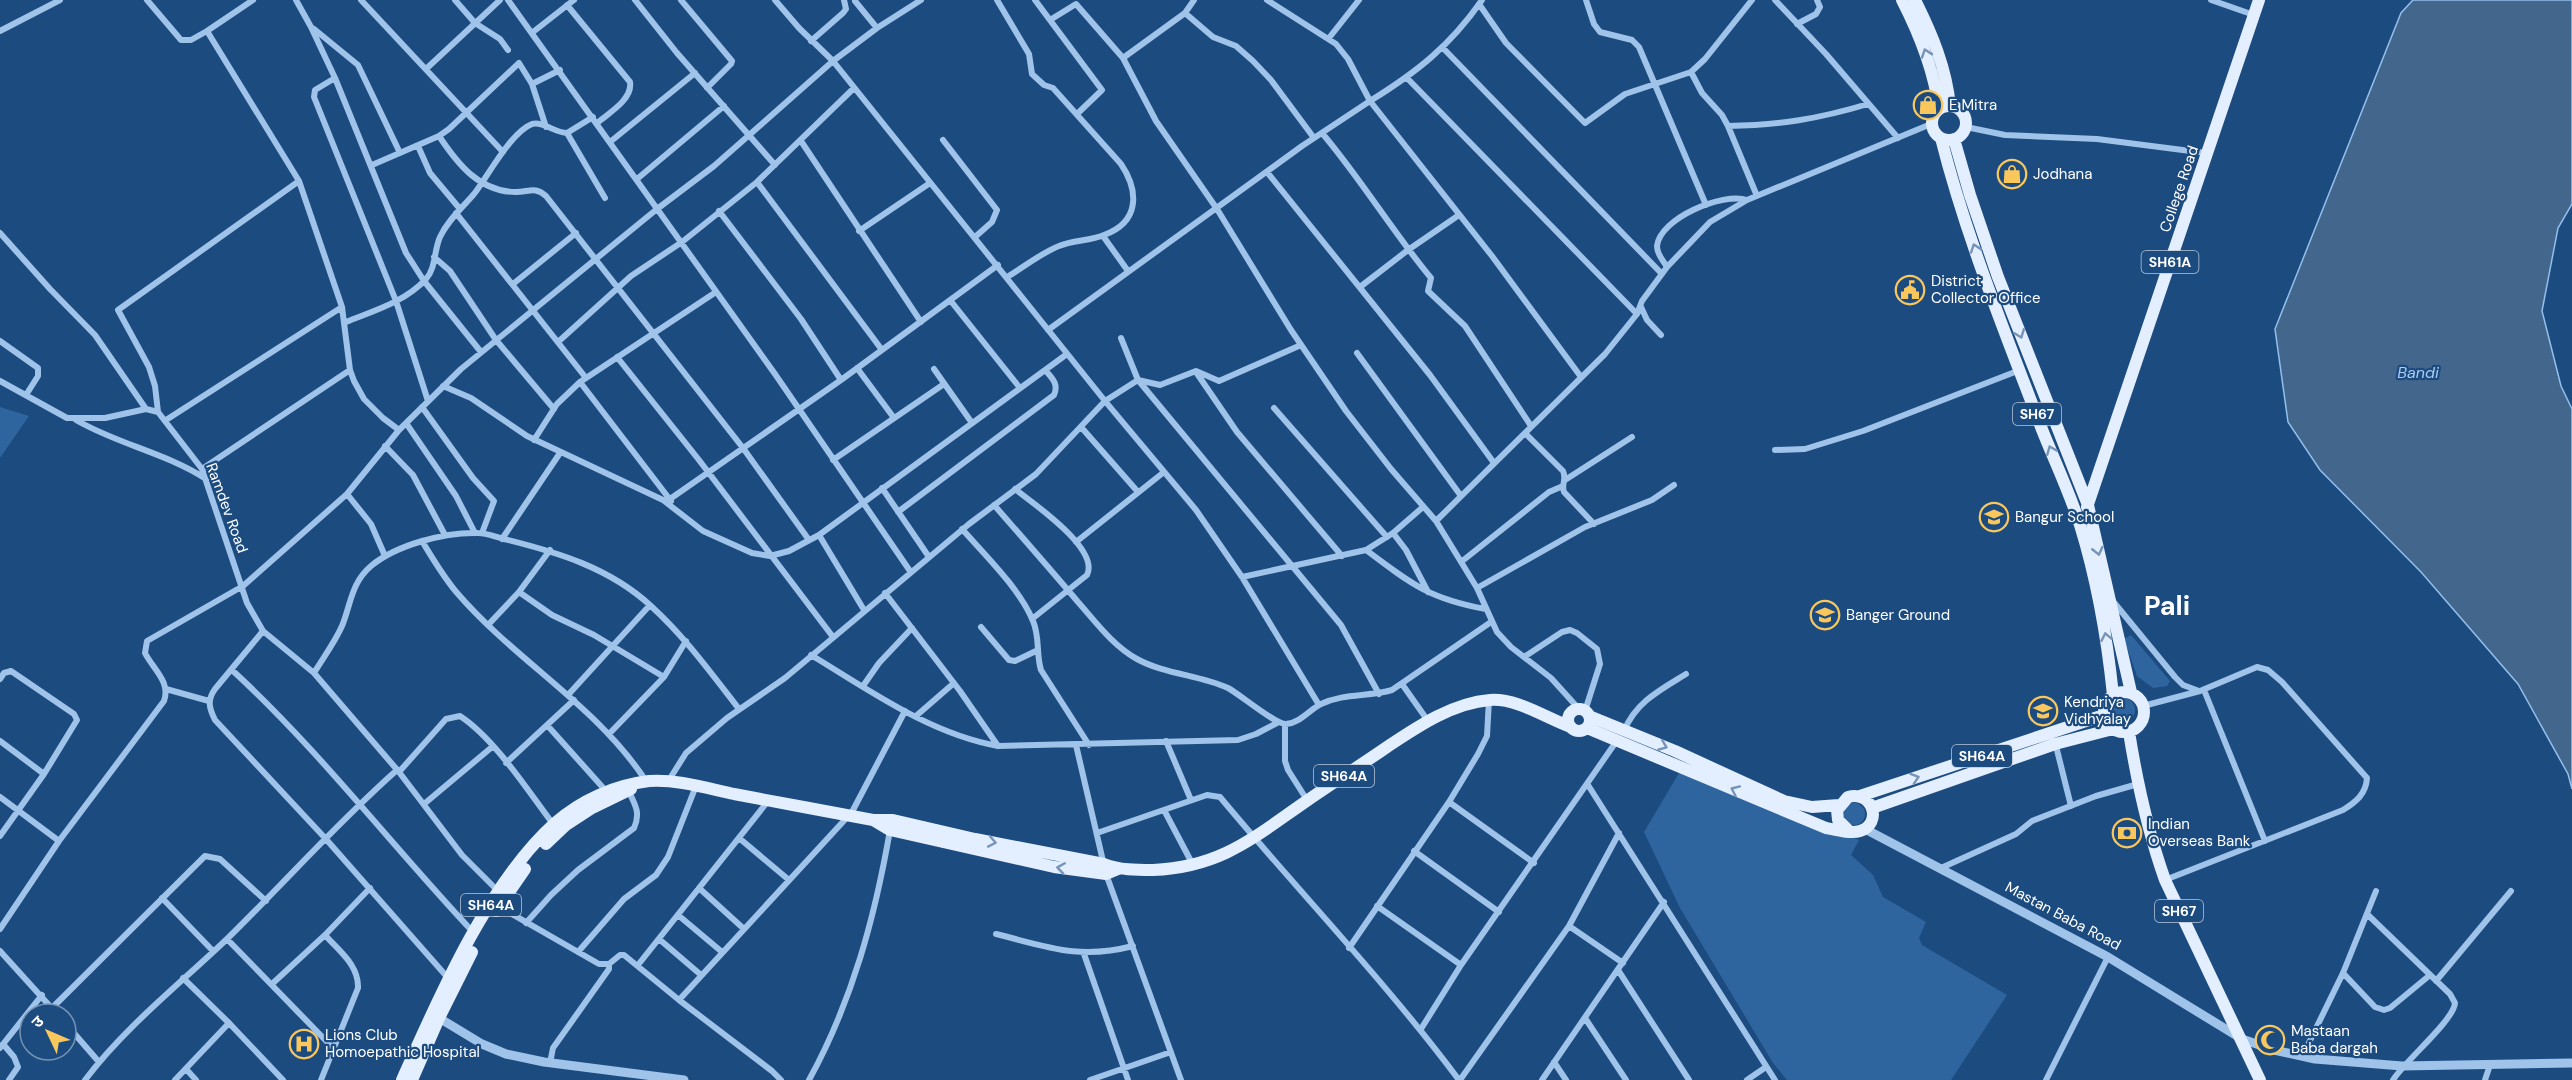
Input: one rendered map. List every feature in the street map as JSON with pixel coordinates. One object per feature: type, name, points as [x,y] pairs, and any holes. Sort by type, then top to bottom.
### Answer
[{"type":"main road","points":[[1902,0],[1924,46],[1944,107]]},
{"type":"main road","points":[[1915,0],[1930,29],[1945,72],[1944,107]]},
{"type":"main road","name":"College Road","points":[[2079,524],[2088,505],[2259,0]]},
{"type":"main road","points":[[1931,124],[1935,113],[1944,107],[1960,110],[1966,121],[1966,127],[1959,137],[1941,138]]},
{"type":"main road","name":"SH67","points":[[1931,124],[1936,135],[1941,138],[1963,212],[2079,524],[2100,605],[2113,695]]},
{"type":"main road","name":"SH67","points":[[1954,139],[1998,277],[2088,505],[2131,692],[2141,700],[2143,706]]},
{"type":"main road","points":[[2131,692],[2124,691],[2113,695],[2105,704],[2104,715],[2113,729],[2129,732],[2142,722],[2143,706]]},
{"type":"main road","name":"SH64A","points":[[873,820],[890,830],[1009,858],[1105,869],[1171,869],[1193,866],[1224,855],[1254,838],[1428,721],[1489,700],[1511,702],[1582,731],[1585,716],[1680,765],[1820,826],[1849,831],[1865,829]]},
{"type":"main road","points":[[1571,728],[1569,716],[1573,711],[1585,716]]},
{"type":"main road","name":"SH64A","points":[[1872,808],[2053,739],[2104,715]]},
{"type":"main road","name":"SH64A","points":[[1621,736],[1695,760],[1784,801],[1812,807],[1839,805],[1848,797],[1860,796],[2053,739],[2113,729]]},
{"type":"main road","name":"SH67","points":[[2129,732],[2138,784],[2165,880],[2260,1080]]},
{"type":"main road","name":"SH64A","points":[[402,1080],[435,1016],[473,951],[499,892],[553,824],[567,813],[606,791],[669,781],[873,820],[893,820],[1105,869]]},
{"type":"main road","name":"SH64A","points":[[412,1080],[449,978],[474,933],[495,905],[530,862],[566,825],[635,785]]},
{"type":"main road","points":[[1860,796],[1869,802],[1872,808],[1872,819],[1865,829]]},
{"type":"main road","points":[[1839,805],[1838,820],[1849,831]]},
{"type":"street","points":[[1,29],[60,0]]},
{"type":"street","points":[[147,0],[154,5],[181,39],[191,40],[253,0]]},
{"type":"street","points":[[154,5],[160,0]]},
{"type":"street","points":[[296,0],[335,78],[372,165],[400,241],[424,281],[481,352]]},
{"type":"street","points":[[362,0],[503,152]]},
{"type":"street","points":[[455,0],[475,23],[500,39],[508,50]]},
{"type":"street","points":[[426,69],[500,0]]},
{"type":"street","points":[[508,0],[799,408],[910,572]]},
{"type":"street","points":[[533,32],[574,0]]},
{"type":"street","points":[[635,0],[707,88],[775,165]]},
{"type":"street","points":[[681,0],[732,61],[707,88]]},
{"type":"street","points":[[775,0],[833,61],[1067,354],[1196,510],[1242,577],[1319,705]]},
{"type":"street","points":[[812,41],[843,13],[846,9],[844,0]]},
{"type":"street","points":[[0,929],[59,841],[164,701],[166,689],[145,653],[147,641],[243,586],[347,495],[399,430],[481,352],[657,209],[714,166],[833,61],[877,28],[921,0]]},
{"type":"street","points":[[997,0],[1029,54],[1032,74],[1044,85],[1053,88],[1121,164],[1130,177],[1134,190],[1133,205],[1128,219],[1103,236],[1052,249],[1007,277]]},
{"type":"street","points":[[1035,0],[1102,90],[1077,114]]},
{"type":"street","points":[[1123,58],[1185,13],[1194,0]]},
{"type":"street","points":[[1267,0],[1329,38],[1348,59],[1370,101],[1581,377]]},
{"type":"street","points":[[1329,38],[1359,0]]},
{"type":"street","points":[[1586,0],[1594,24],[1600,32],[1629,39],[1636,44],[1706,205]]},
{"type":"street","points":[[1048,330],[1314,138],[1407,78],[1442,47],[1480,2],[1506,43],[1582,122],[1590,121],[1625,94],[1691,72],[1705,59],[1752,0]]},
{"type":"street","points":[[1774,0],[1898,138]]},
{"type":"street","points":[[1797,24],[1818,12],[1820,7],[1817,0]]},
{"type":"street","points":[[2211,0],[2254,15]]},
{"type":"street","points":[[855,1],[877,28]]},
{"type":"street","points":[[1050,20],[1076,4],[1123,58],[1156,121],[1217,208],[1301,345],[1359,427],[1436,521],[1477,588],[1497,632],[1551,678],[1585,716]]},
{"type":"street","points":[[346,322],[396,301],[429,276],[440,238],[503,152],[526,128],[538,123],[567,133],[595,120],[627,96],[631,88],[630,82],[567,6]]},
{"type":"street","points":[[1185,13],[1213,38],[1236,46],[1253,61],[1271,80],[1314,138]]},
{"type":"street","points":[[311,27],[358,65],[400,153]]},
{"type":"street","points":[[207,31],[299,181],[342,307],[346,322],[350,370],[364,399],[399,430]]},
{"type":"street","points":[[1442,47],[1662,274]]},
{"type":"street","points":[[372,165],[439,136],[467,114],[519,63],[532,84],[546,127]]},
{"type":"street","points":[[532,84],[560,70]]},
{"type":"street","points":[[1691,72],[1702,93],[1722,115],[1728,126],[1757,196]]},
{"type":"street","points":[[609,142],[695,73]]},
{"type":"street","points":[[335,78],[315,90],[314,97],[396,301],[428,401]]},
{"type":"street","points":[[1407,78],[1637,314]]},
{"type":"street","points":[[558,342],[618,288],[682,242],[757,182],[854,88]]},
{"type":"street","points":[[1728,126],[1772,125],[1810,120],[1868,104]]},
{"type":"street","points":[[637,179],[724,106]]},
{"type":"street","points":[[1436,521],[1605,354],[1637,314],[1642,301],[1667,267],[1710,222],[1747,200],[1931,124]]},
{"type":"street","points":[[1966,127],[2005,135],[2097,139],[2206,153]]},
{"type":"street","points":[[567,133],[605,198]]},
{"type":"street","points":[[1322,133],[1354,172],[1408,250],[1431,278],[1428,291],[1465,326],[1532,426]]},
{"type":"street","points":[[439,136],[457,163],[482,182],[514,192],[539,190],[576,233],[654,333],[809,540]]},
{"type":"street","points":[[943,140],[997,210],[992,222],[975,237]]},
{"type":"street","points":[[801,141],[921,322]]},
{"type":"street","points":[[418,146],[430,173],[558,342],[677,509]]},
{"type":"street","points":[[1267,172],[1430,375],[1494,463]]},
{"type":"street","points":[[76,420],[105,418],[146,409],[158,412],[155,386],[149,368],[118,310],[299,181]]},
{"type":"street","points":[[757,182],[882,350]]},
{"type":"street","points":[[859,231],[930,183]]},
{"type":"street","points":[[1667,267],[1658,254],[1658,242],[1683,216],[1706,205],[1732,198],[1747,200]]},
{"type":"street","points":[[719,211],[801,319],[841,380]]},
{"type":"street","points":[[1360,287],[1459,215]]},
{"type":"street","points":[[0,233],[50,290],[95,334],[146,409]]},
{"type":"street","points":[[513,284],[576,233]]},
{"type":"street","points":[[1103,236],[1128,272]]},
{"type":"street","points":[[434,257],[450,271],[496,340],[554,409]]},
{"type":"street","points":[[670,499],[707,471],[841,380],[998,266]]},
{"type":"street","points":[[534,440],[562,398],[583,380],[716,292]]},
{"type":"street","points":[[950,300],[1020,388]]},
{"type":"street","points":[[166,420],[342,307]]},
{"type":"street","points":[[1641,307],[1647,320],[1661,335]]},
{"type":"street","points":[[1121,338],[1138,380],[1341,625],[1379,694]]},
{"type":"street","points":[[0,341],[38,368],[38,376],[26,395]]},
{"type":"street","points":[[669,781],[686,753],[739,709],[785,678],[962,529],[1036,474],[1105,401],[1138,380],[1160,385],[1196,371],[1219,381],[1301,345]]},
{"type":"street","points":[[1357,353],[1461,496]]},
{"type":"street","points":[[443,386],[471,398],[534,440],[655,496],[677,509],[703,531],[728,544],[752,554],[770,556],[789,552],[819,535],[1067,354]]},
{"type":"street","points":[[617,357],[833,637]]},
{"type":"street","points":[[857,368],[894,418]]},
{"type":"street","points":[[934,369],[972,423]]},
{"type":"street","points":[[202,469],[350,370]]},
{"type":"street","points":[[898,512],[1054,395],[1057,388],[1055,382],[1045,370]]},
{"type":"street","points":[[1775,450],[1805,448],[1863,431],[2020,370]]},
{"type":"street","points":[[1196,371],[1237,432],[1342,556]]},
{"type":"street","points":[[0,381],[59,415],[76,420],[96,432],[182,465],[207,480]]},
{"type":"street","points":[[833,460],[944,384]]},
{"type":"street","points":[[422,407],[473,478],[494,501],[478,533]]},
{"type":"street","points":[[1274,408],[1406,550],[1428,593]]},
{"type":"street","name":"Ramdev Road","points":[[158,412],[202,469],[247,603],[263,632]]},
{"type":"street","points":[[406,423],[456,496],[478,533]]},
{"type":"street","points":[[1082,427],[1138,492]]},
{"type":"street","points":[[1524,433],[1565,474],[1564,492],[1593,524]]},
{"type":"street","points":[[1461,562],[1549,492],[1632,437]]},
{"type":"street","points":[[385,446],[413,475],[445,535]]},
{"type":"street","points":[[502,539],[560,453]]},
{"type":"street","points":[[1076,542],[1164,472]]},
{"type":"street","points":[[1477,588],[1558,541],[1652,500],[1674,485]]},
{"type":"street","points":[[882,488],[929,556]]},
{"type":"street","points":[[1015,489],[1076,542],[1088,559],[1090,569],[1087,576],[1032,619]]},
{"type":"street","points":[[347,495],[370,524],[385,556]]},
{"type":"street","points":[[994,505],[1104,631],[1138,660],[1198,677],[1229,689],[1257,706],[1277,723],[1285,724],[1302,718],[1319,705],[1339,697],[1379,694],[1392,690],[1491,622]]},
{"type":"street","points":[[1242,577],[1366,550],[1390,535],[1423,507]]},
{"type":"street","points":[[962,529],[1012,588],[1032,619],[1037,634],[1041,670],[1089,745]]},
{"type":"street","points":[[314,673],[342,626],[355,585],[371,566],[385,556],[422,541],[445,535],[478,533],[550,550],[623,584],[650,604],[686,641],[739,709]]},
{"type":"street","points":[[819,535],[864,610]]},
{"type":"street","points":[[422,541],[458,594],[488,625],[574,700],[609,734],[635,764],[638,819],[634,828],[578,870],[526,922]]},
{"type":"street","points":[[488,625],[519,592],[550,550]]},
{"type":"street","points":[[1366,550],[1403,578],[1428,593],[1453,603],[1486,609]]},
{"type":"street","points":[[519,592],[552,615],[594,635],[664,677]]},
{"type":"street","points":[[885,593],[954,683],[998,746]]},
{"type":"street","points":[[2109,596],[2175,677],[2183,685],[2202,690]]},
{"type":"street","points":[[567,694],[650,604]]},
{"type":"street","points":[[981,627],[1009,660],[1015,661],[1038,650]]},
{"type":"street","points":[[862,686],[879,663],[912,628]]},
{"type":"street","points":[[1524,657],[1562,632],[1570,630],[1597,649],[1600,664],[1585,716]]},
{"type":"street","points":[[449,978],[325,838],[215,720],[209,701],[215,689],[263,632],[314,673],[398,771],[462,855],[499,892]]},
{"type":"street","points":[[609,734],[664,677],[686,641]]},
{"type":"street","points":[[811,655],[905,711],[978,742],[998,746],[1238,740],[1277,723]]},
{"type":"street","points":[[2143,706],[2202,690],[2257,667],[2268,670],[2282,682],[2367,778],[2367,789],[2354,803],[2343,810],[2165,880]]},
{"type":"street","points":[[232,670],[305,742],[358,805],[474,933]]},
{"type":"street","points":[[0,680],[6,672],[10,671],[76,717],[75,724],[44,774],[0,836]]},
{"type":"street","points":[[1421,1029],[1461,965],[1621,736],[1635,710],[1648,697],[1686,674]]},
{"type":"street","points":[[916,716],[954,683]]},
{"type":"street","points":[[1402,684],[1428,721]]},
{"type":"street","points":[[166,689],[209,701]]},
{"type":"street","points":[[2202,690],[2265,841]]},
{"type":"street","points":[[506,763],[574,700]]},
{"type":"street","points":[[1349,948],[1449,802],[1478,754],[1487,736],[1489,700]]},
{"type":"street","points":[[679,999],[848,815],[905,711]]},
{"type":"street","points":[[85,1080],[99,1062],[183,978],[227,939],[358,805],[398,771],[439,727],[453,716],[460,716],[468,721],[506,763],[553,824]]},
{"type":"street","points":[[1285,724],[1285,761],[1288,770],[1308,800]]},
{"type":"street","points":[[547,725],[606,791]]},
{"type":"street","points":[[2053,739],[2071,806]]},
{"type":"street","points":[[0,741],[44,774]]},
{"type":"street","points":[[1166,741],[1191,800]]},
{"type":"street","points":[[1076,745],[1105,869],[1181,1080]]},
{"type":"street","points":[[424,804],[492,747]]},
{"type":"street","points":[[1941,868],[2016,834],[2032,821],[2138,784]]},
{"type":"street","points":[[1588,785],[1775,1080]]},
{"type":"street","points":[[578,952],[624,899],[656,874],[668,857],[696,786]]},
{"type":"street","points":[[1097,833],[1207,795],[1220,797],[1421,1029],[1460,1080],[1569,926],[1620,833]]},
{"type":"street","points":[[0,797],[59,841]]},
{"type":"street","points":[[638,965],[769,800]]},
{"type":"street","points":[[1449,802],[1534,862]]},
{"type":"street","points":[[1164,810],[1193,866]]},
{"type":"street","name":"Mastan Baba Road","points":[[1865,829],[2108,957],[2242,1039],[2274,1050],[2302,1057],[2402,1066],[2572,1063]]},
{"type":"street","points":[[809,1080],[838,1022],[860,964],[890,830]]},
{"type":"street","points":[[739,838],[789,880]]},
{"type":"street","points":[[1414,851],[1499,912]]},
{"type":"street","points":[[64,1002],[205,856],[220,859],[266,901]]},
{"type":"street","points":[[272,984],[325,935],[370,888]]},
{"type":"street","points":[[699,888],[744,929]]},
{"type":"street","points":[[2302,1057],[2343,973],[2376,891]]},
{"type":"street","points":[[2436,981],[2511,891]]},
{"type":"street","points":[[162,898],[213,951]]},
{"type":"street","points":[[1542,1080],[1664,902]]},
{"type":"street","points":[[495,905],[600,964],[609,964],[620,955],[624,955],[754,1056],[781,1080]]},
{"type":"street","points":[[1377,906],[1461,965]]},
{"type":"street","points":[[2367,914],[2454,1000],[2454,1012],[2402,1066],[2393,1080]]},
{"type":"street","points":[[678,915],[722,952]]},
{"type":"street","points":[[1569,926],[1623,963]]},
{"type":"street","points":[[996,934],[1084,954],[1133,946]]},
{"type":"street","points":[[321,1080],[358,988],[355,969],[325,935]]},
{"type":"street","points":[[227,939],[334,1049]]},
{"type":"street","points":[[659,939],[701,975]]},
{"type":"street","points":[[0,951],[48,1002]]},
{"type":"street","points":[[1084,954],[1128,1080]]},
{"type":"street","points":[[2046,1080],[2108,957]]},
{"type":"street","points":[[550,1063],[553,1048],[609,969],[609,964]]},
{"type":"street","points":[[1618,969],[1689,1080]]},
{"type":"street","points":[[2343,973],[2375,1007],[2384,1010],[2390,1008],[2430,975]]},
{"type":"street","points":[[183,978],[283,1080]]},
{"type":"street","points":[[9,1080],[18,1067],[14,1057],[2,1046],[42,995]]},
{"type":"street","points":[[435,1016],[482,1044],[506,1054],[550,1063],[684,1080]]},
{"type":"street","points":[[1585,1017],[1626,1080]]},
{"type":"street","points":[[175,1080],[229,1023]]},
{"type":"street","points":[[78,1038],[99,1062]]},
{"type":"street","points":[[1090,1080],[1171,1052]]},
{"type":"street","points":[[1554,1062],[1566,1080]]},
{"type":"street","points":[[2485,1080],[2490,1065]]},
{"type":"street","points":[[1747,1080],[1766,1066]]},
{"type":"street","points":[[186,1069],[196,1080]]},
{"type":"shaded area","points":[[0,407],[29,416],[0,458]]},
{"type":"shaded area","points":[[2131,635],[2170,681],[2167,686],[2153,688],[2137,676],[2124,639]]},
{"type":"shaded area","points":[[2123,698],[2131,702],[2135,710],[2131,718],[2123,722],[2115,718],[2111,710],[2115,702]]},
{"type":"shaded area","points":[[1682,768],[1859,840],[1851,855],[1873,875],[1883,897],[1926,922],[1919,938],[1922,945],[2007,995],[1951,1080],[1787,1080],[1773,1063],[1680,908],[1644,832]]},
{"type":"shaded area","points":[[1854,803],[1864,810],[1865,814],[1858,824],[1854,825],[1844,818],[1843,814],[1850,804]]},
{"type":"water","name":"Bandi","points":[[2413,0],[2572,0],[2572,204],[2558,228],[2542,311],[2561,386],[2572,409],[2572,789],[2568,774],[2518,684],[2421,572],[2320,470],[2288,422],[2275,329],[2401,13]]},
{"type":"place","name":"E Mitra","points":[[1928,105]]},
{"type":"place","name":"Jodhana","points":[[2012,174]]},
{"type":"place","name":"District Collector Office","points":[[1910,290]]},
{"type":"place","name":"Bangur School","points":[[1994,517]]},
{"type":"place","name":"Banger Ground","points":[[1825,615]]},
{"type":"place","name":"Kendriya Vidhyalay","points":[[2043,711]]},
{"type":"place","name":"Indian Overseas Bank","points":[[2127,833]]},
{"type":"place","name":"Mastaan Baba dargah","points":[[2270,1040]]},
{"type":"place","name":"Lions Club Homoepathic Hospital","points":[[304,1044]]},
{"type":"district","name":"Pali","points":[[2167,606]]}]
